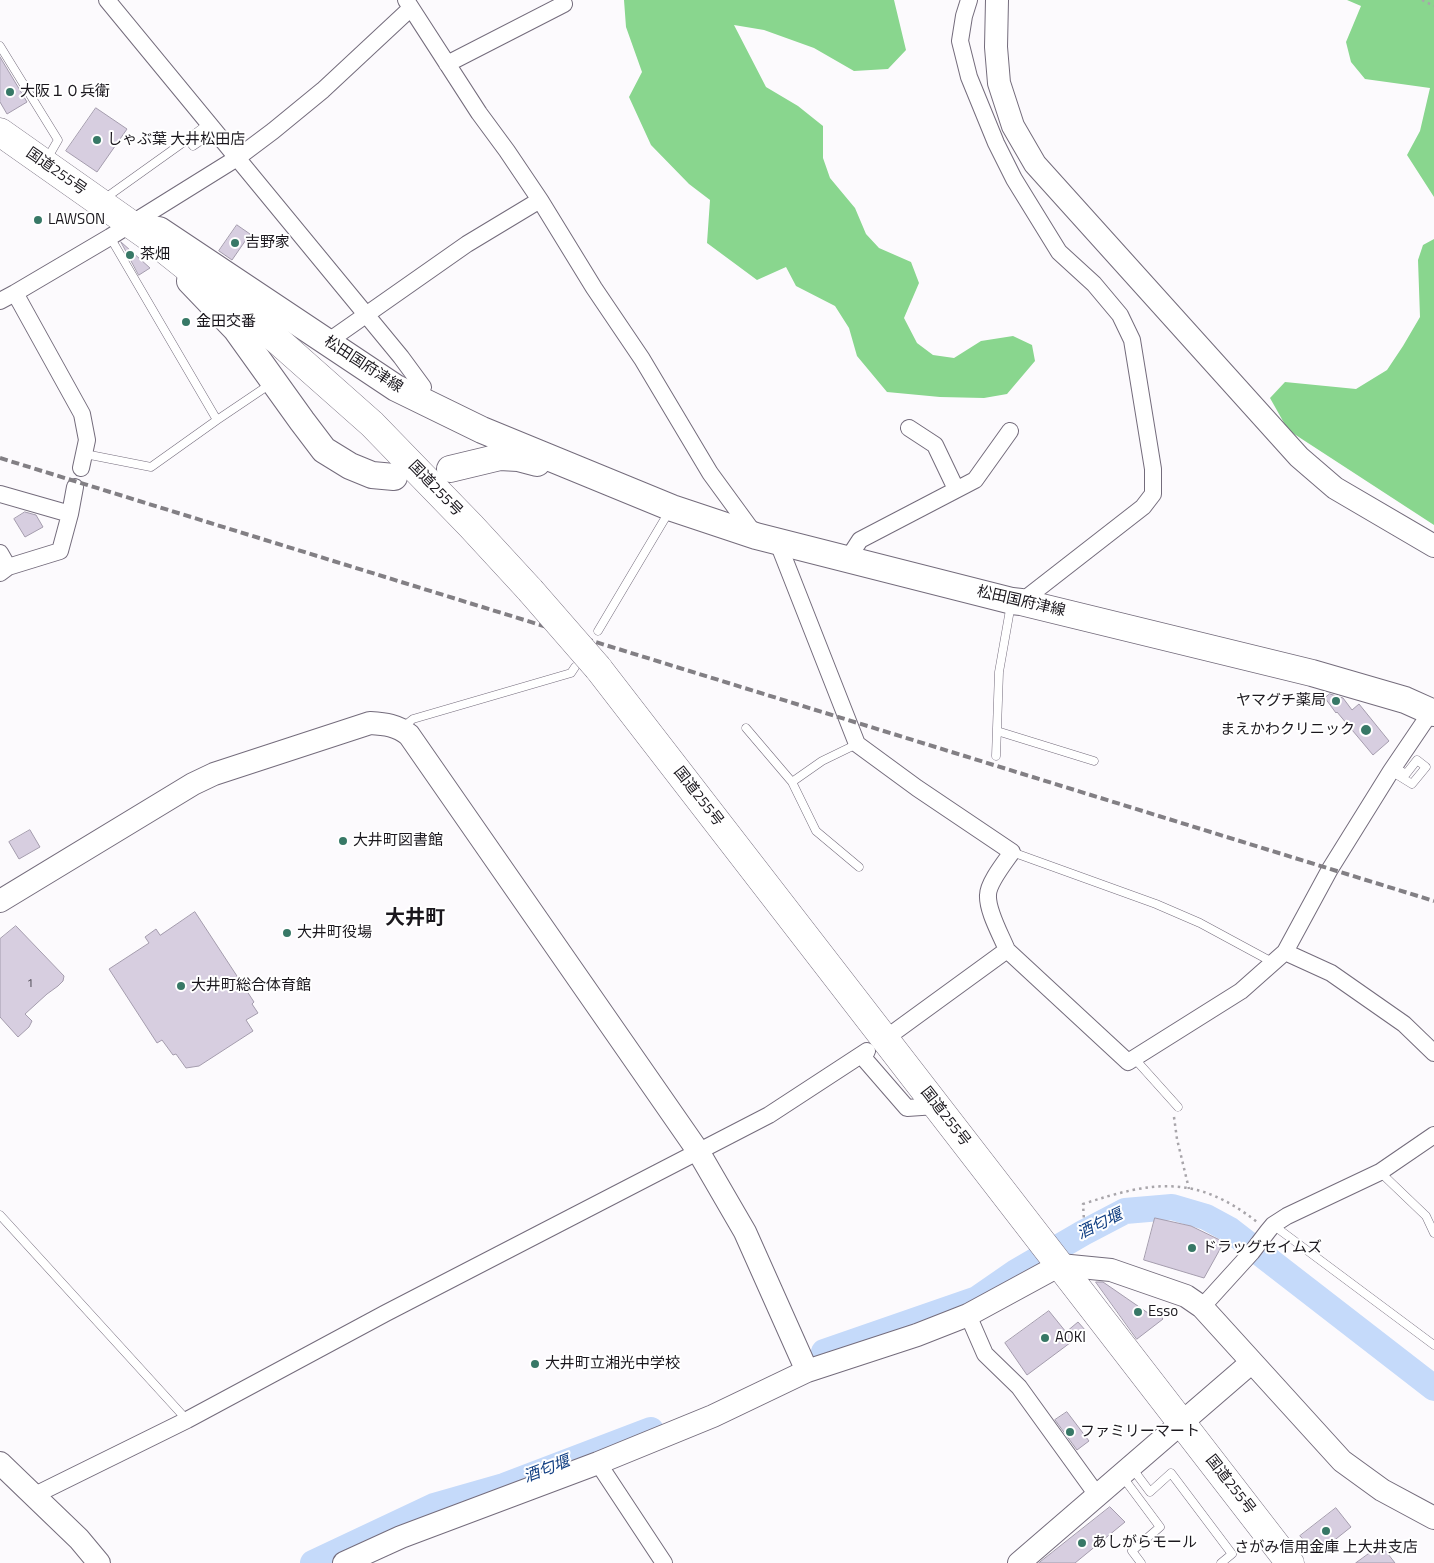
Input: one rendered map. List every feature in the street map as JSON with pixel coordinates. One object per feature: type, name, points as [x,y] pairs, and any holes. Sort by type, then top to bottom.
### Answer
[{"type":"highway","name":"国道255号","points":[[0,132],[99,202],[129,233],[267,331],[372,424],[530,590],[587,667],[936,1106],[1290,1563]]},
{"type":"main road","name":"松田国府津線","points":[[129,233],[159,230],[396,388],[482,430],[672,508],[767,539],[847,560],[1312,673],[1404,700],[1433,712]]},
{"type":"main road","points":[[129,233],[236,330],[324,450],[350,466],[372,475],[394,477]]},
{"type":"main road","name":"松田国府津線","points":[[450,469],[500,458],[518,458],[610,483]]},
{"type":"street","points":[[107,0],[402,357],[422,387]]},
{"type":"street","points":[[969,0],[960,41],[969,77],[996,143],[1014,179],[1059,252],[1094,284],[1120,315],[1132,340],[1153,470],[1153,494],[1143,507],[1017,601]]},
{"type":"street","points":[[997,0],[996,47],[999,83],[1013,126],[1034,164],[1299,457],[1335,488],[1434,546]]},
{"type":"street","points":[[0,301],[129,233],[273,132],[323,90],[408,4],[478,113],[507,151],[540,200],[594,288],[642,359],[710,473],[767,539],[857,744],[917,788],[1012,852],[987,894],[989,907],[1007,950],[1128,1062],[1241,991],[1280,957],[1330,869],[1393,769],[1433,712]]},
{"type":"street","points":[[447,64],[564,4]]},
{"type":"street","points":[[275,308],[282,300],[335,336],[466,244],[540,200]]},
{"type":"street","points":[[15,293],[82,414],[87,440],[83,461]]},
{"type":"street","points":[[909,428],[936,445],[956,489]]},
{"type":"street","points":[[847,560],[860,540],[975,480],[1010,431]]},
{"type":"street","points":[[0,553],[4,570],[60,551],[75,487]]},
{"type":"street","points":[[0,494],[70,514]]},
{"type":"street","points":[[0,901],[194,784],[214,774],[370,723],[402,728],[409,735],[698,1151],[745,1232],[807,1371]]},
{"type":"street","points":[[893,1033],[1007,950]]},
{"type":"street","points":[[1280,957],[1331,973],[1404,1024],[1434,1053]]},
{"type":"street","points":[[35,1495],[187,1420],[386,1313],[769,1115],[864,1053],[907,1108],[936,1106]]},
{"type":"street","points":[[1202,1307],[1252,1252],[1269,1230],[1287,1216],[1380,1172],[1434,1135]]},
{"type":"street","points":[[354,1561],[401,1537],[598,1463],[713,1416],[807,1371],[918,1334],[968,1315],[1052,1255],[1111,1270],[1186,1296],[1202,1307],[1342,1461],[1382,1490],[1434,1518]]},
{"type":"street","points":[[968,1315],[984,1354],[1018,1387],[1097,1495]]},
{"type":"street","points":[[1019,1563],[1252,1362]]},
{"type":"street","points":[[0,1463],[79,1539],[99,1563]]},
{"type":"street","points":[[598,1463],[664,1563]]},
{"type":"lane","points":[[0,46],[58,140],[44,164]]},
{"type":"lane","points":[[99,202],[188,139],[193,146],[212,127]]},
{"type":"lane","points":[[129,233],[217,420]]},
{"type":"lane","points":[[83,461],[151,467],[264,389]]},
{"type":"lane","points":[[598,631],[672,508]]},
{"type":"lane","points":[[996,756],[999,672],[1017,601]]},
{"type":"lane","points":[[402,728],[413,719],[587,667]]},
{"type":"lane","points":[[746,728],[792,782],[816,831],[858,866]]},
{"type":"lane","points":[[997,731],[1094,760]]},
{"type":"lane","points":[[792,782],[822,761],[857,744]]},
{"type":"lane","points":[[1012,852],[1156,904],[1280,957]]},
{"type":"lane","points":[[1134,1058],[1176,1109]]},
{"type":"lane","points":[[1380,1172],[1426,1216],[1434,1233]]},
{"type":"lane","points":[[0,1214],[187,1420]]},
{"type":"lane","points":[[1269,1230],[1434,1345]]},
{"type":"lane","points":[[1126,1470],[1160,1527],[1132,1551],[1141,1563]]},
{"type":"lane","points":[[1126,1470],[1150,1492],[1171,1473],[1232,1554],[1221,1563]]},
{"type":"path","points":[[1422,0],[1434,6]]},
{"type":"path","points":[[1176,1109],[1177,1139],[1189,1189]]},
{"type":"path","points":[[1086,1237],[1084,1204],[1120,1192],[1160,1185],[1198,1190],[1223,1199],[1269,1230]]},
{"type":"green space","points":[[624,0],[894,0],[906,50],[888,69],[854,71],[814,48],[764,30],[734,25],[766,87],[798,106],[823,126],[823,158],[830,178],[855,208],[866,234],[879,248],[911,262],[919,283],[904,318],[917,343],[933,355],[954,358],[981,341],[1013,336],[1032,345],[1035,361],[1007,394],[984,398],[940,397],[887,392],[857,356],[849,328],[835,306],[796,286],[786,267],[757,280],[707,243],[710,200],[689,184],[651,145],[629,97],[642,72],[626,27]]},
{"type":"green space","points":[[1347,0],[1434,0],[1434,197],[1407,155],[1420,131],[1430,88],[1365,79],[1351,62],[1346,42],[1361,6]]},
{"type":"green space","points":[[1434,239],[1434,525],[1288,430],[1270,398],[1285,382],[1356,389],[1387,370],[1420,317],[1418,260],[1423,245]]},
{"type":"building","name":"大阪１０兵衛","points":[[0,57],[27,102],[7,114],[0,102]]},
{"type":"building","name":"しゃぶ葉 大井松田店","points":[[96,108],[127,129],[97,172],[66,151]]},
{"type":"building","name":"吉野家","points":[[237,225],[250,234],[232,260],[219,251]]},
{"type":"building","name":"茶畑","points":[[121,242],[150,268],[139,275]]},
{"type":"building","points":[[25,512],[36,515],[43,527],[25,537],[14,519]]},
{"type":"building","name":"まえかわクリニック","points":[[1330,694],[1343,698],[1352,710],[1359,704],[1389,741],[1373,755],[1325,698]]},
{"type":"building","points":[[30,830],[40,847],[19,859],[9,842]]},
{"type":"building","name":"大井町総合体育館","points":[[195,912],[254,1002],[252,1004],[258,1013],[246,1020],[253,1031],[199,1066],[186,1068],[176,1054],[173,1055],[162,1040],[157,1043],[109,969],[149,943],[145,937],[156,929],[160,935]]},
{"type":"building","points":[[16,926],[64,976],[63,981],[58,986],[25,1014],[32,1021],[29,1027],[18,1037],[0,1017],[0,939]]},
{"type":"building","points":[[1155,1218],[1191,1226],[1224,1242],[1204,1278],[1144,1260]]},
{"type":"building","points":[[1096,1282],[1103,1282],[1148,1313],[1155,1308],[1163,1319],[1137,1339]]},
{"type":"building","name":"AOKI","points":[[1049,1311],[1066,1332],[1078,1322],[1086,1331],[1027,1375],[1005,1343]]},
{"type":"building","name":"ファミリーマート","points":[[1067,1412],[1089,1441],[1077,1450],[1055,1420]]},
{"type":"building","name":"あしがらモール","points":[[1110,1507],[1125,1522],[1075,1563],[1039,1563]]},
{"type":"building","name":"さがみ信用金庫 上大井支店","points":[[1336,1508],[1351,1527],[1317,1554],[1300,1536]]},
{"type":"building","points":[[1381,1545],[1395,1563],[1356,1563]]},
{"type":"waterway","name":"酒匂堰","points":[[824,1352],[977,1299],[1016,1272],[1125,1211],[1172,1207],[1206,1217],[1230,1230],[1434,1388]]},
{"type":"waterway","name":"酒匂堰","points":[[313,1563],[434,1506],[504,1486],[651,1430]]},
{"type":"railway","points":[[0,458],[1434,901]]},
{"type":"place","name":"大阪１０兵衛","points":[[10,92]]},
{"type":"place","name":"しゃぶ葉 大井松田店","points":[[97,140]]},
{"type":"place","name":"LAWSON","points":[[38,220]]},
{"type":"place","name":"吉野家","points":[[235,243]]},
{"type":"place","name":"茶畑","points":[[130,255]]},
{"type":"place","name":"金田交番","points":[[186,322]]},
{"type":"place","name":"ヤマグチ薬局","points":[[1336,701]]},
{"type":"place","name":"まえかわクリニック","points":[[1366,730]]},
{"type":"place","name":"大井町図書館","points":[[343,841]]},
{"type":"place","name":"大井町役場","points":[[287,933]]},
{"type":"place","name":"大井町総合体育館","points":[[181,986]]},
{"type":"place","name":"ドラッグセイムズ","points":[[1192,1248]]},
{"type":"place","name":"Esso","points":[[1138,1312]]},
{"type":"place","name":"AOKI","points":[[1045,1338]]},
{"type":"place","name":"大井町立湘光中学校","points":[[535,1364]]},
{"type":"place","name":"ファミリーマート","points":[[1070,1432]]},
{"type":"place","name":"さがみ信用金庫 上大井支店","points":[[1326,1531]]},
{"type":"place","name":"あしがらモール","points":[[1082,1543]]},
{"type":"district","name":"大井町","points":[[415,919]]}]
